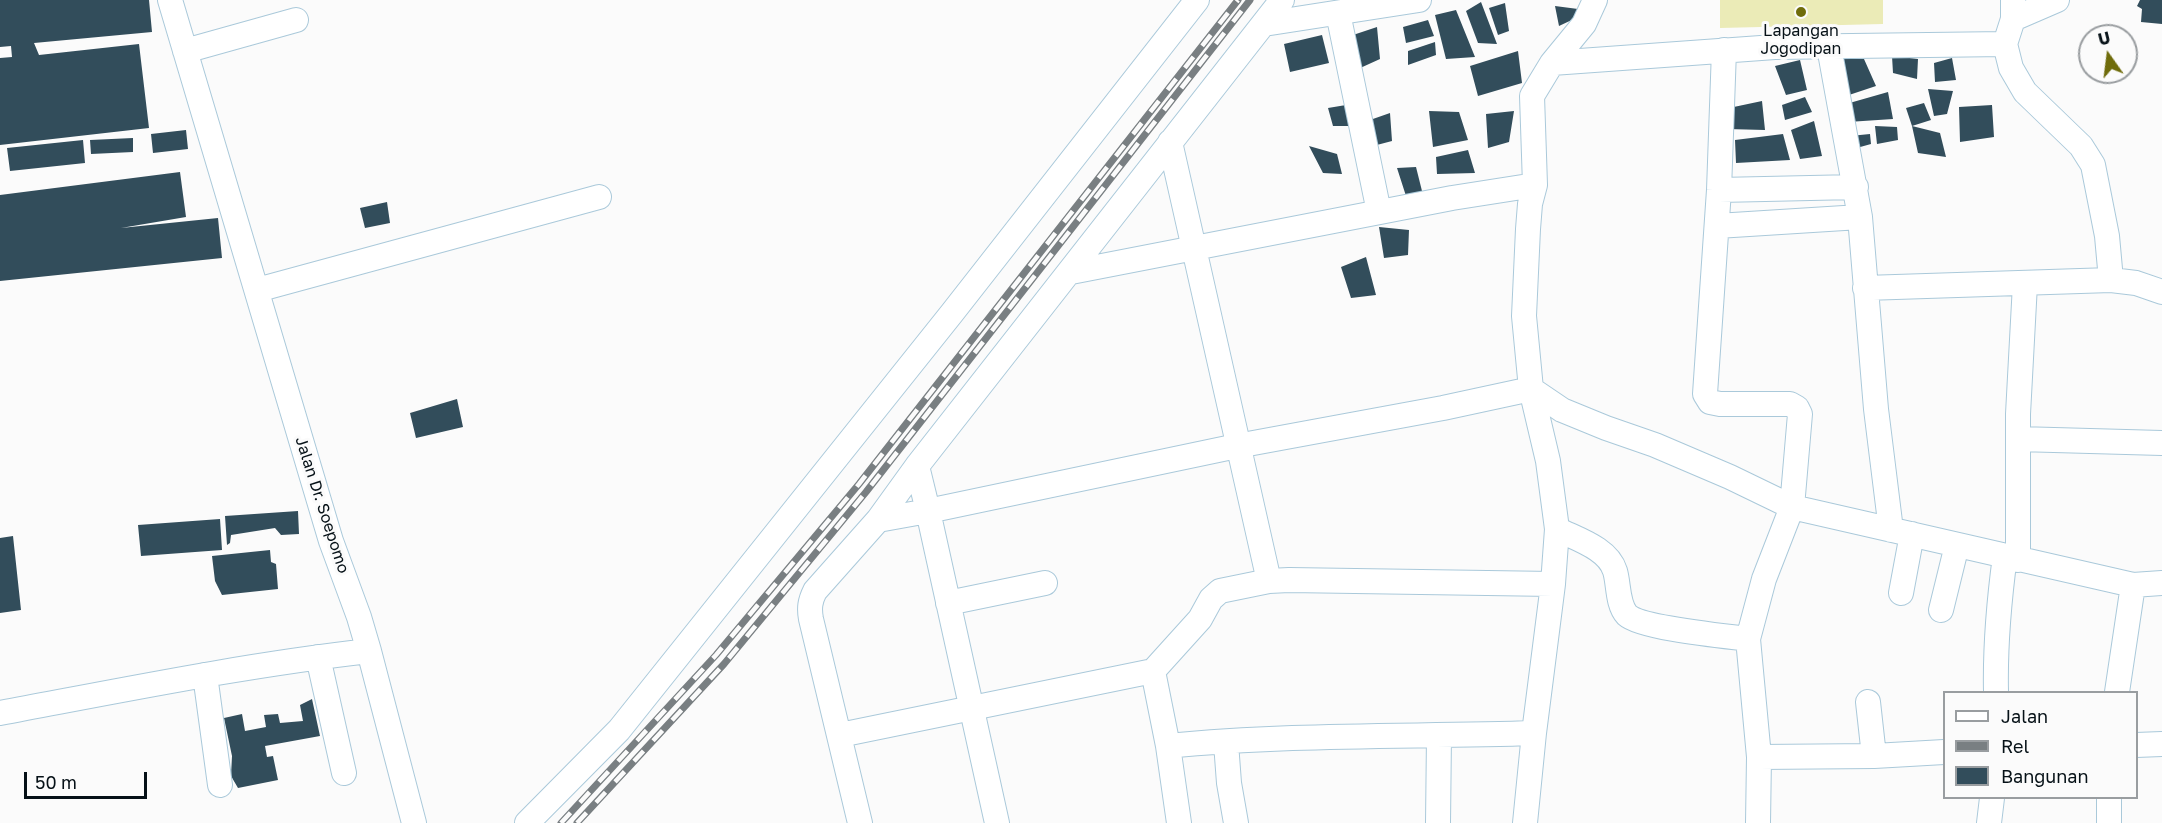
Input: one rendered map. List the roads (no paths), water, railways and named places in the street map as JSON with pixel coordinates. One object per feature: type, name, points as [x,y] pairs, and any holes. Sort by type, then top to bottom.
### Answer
[{"type":"street","points":[[527,823],[619,730],[937,332],[1197,0]]},
{"type":"street","points":[[860,823],[809,609],[815,591],[878,520],[917,466],[1282,0]]},
{"type":"street","points":[[1264,24],[1419,0]]},
{"type":"street","points":[[1525,823],[1553,584],[1557,529],[1548,461],[1531,388],[1524,316],[1530,204],[1535,185],[1532,96],[1552,63],[1584,24],[1595,0]]},
{"type":"street","points":[[2057,0],[2013,10],[2005,44],[2011,68],[2025,92],[2081,146],[2093,165],[2108,236],[2111,280]]},
{"type":"street","name":"Jalan Dr. Soepomo","points":[[178,2],[185,51],[331,541],[359,617],[414,823]]},
{"type":"street","points":[[1338,13],[1379,212]]},
{"type":"street","points":[[185,51],[296,20]]},
{"type":"street","points":[[1552,63],[1776,47],[2005,44]]},
{"type":"street","points":[[1829,47],[1860,217],[1876,409],[1902,532],[1901,593]]},
{"type":"street","points":[[1724,50],[1719,190],[1705,394],[1710,402],[1720,404],[1790,404],[1797,408],[1800,414],[1792,507],[1764,579],[1748,639],[1759,757],[1758,823]]},
{"type":"street","points":[[1170,142],[1269,581]]},
{"type":"street","points":[[1071,272],[1379,212],[1535,185]]},
{"type":"street","points":[[1719,190],[1856,187]]},
{"type":"street","points":[[257,290],[599,197]]},
{"type":"street","points":[[1717,226],[1860,217]]},
{"type":"street","points":[[1865,288],[2111,280],[2136,283],[2162,292]]},
{"type":"street","points":[[1996,691],[1995,653],[1998,605],[2012,558],[2025,284]]},
{"type":"street","points":[[878,520],[1237,446],[1443,408],[1531,388],[1562,410],[1655,445],[1792,507],[2133,585],[2162,583]]},
{"type":"street","points":[[2018,439],[2162,442]]},
{"type":"street","points":[[917,466],[997,823]]},
{"type":"street","points":[[1557,529],[1602,552],[1615,570],[1622,605],[1627,614],[1635,620],[1652,625],[1748,639]]},
{"type":"street","points":[[1941,610],[1957,545]]},
{"type":"street","points":[[840,735],[1153,671],[1200,619],[1211,599],[1220,591],[1269,581],[1553,584]]},
{"type":"street","points":[[948,603],[1045,583]]},
{"type":"street","points":[[2117,691],[2133,585]]},
{"type":"street","points":[[0,713],[205,675],[369,651]]},
{"type":"street","points":[[318,657],[344,772]]},
{"type":"street","points":[[1153,671],[1168,746],[1179,823]]},
{"type":"street","points":[[205,675],[220,785]]},
{"type":"street","points":[[1868,702],[1874,756]]},
{"type":"street","points":[[1168,746],[1198,743],[1534,733]]},
{"type":"street","points":[[1438,823],[1439,736]]},
{"type":"street","points":[[1226,743],[1229,783],[1236,823]]},
{"type":"street","points":[[2138,745],[2162,744]]},
{"type":"street","points":[[1759,757],[1874,756],[1943,752]]},
{"type":"street","points":[[1989,823],[1992,799]]},
{"type":"street","points":[[2109,799],[2109,823]]},
{"type":"railway","points":[[561,823],[716,655],[859,484],[1238,0]]},
{"type":"railway","points":[[577,823],[724,664],[866,492],[1250,0]]},
{"type":"place","name":"Lapangan Jogodipan","points":[[1801,12]]}]
